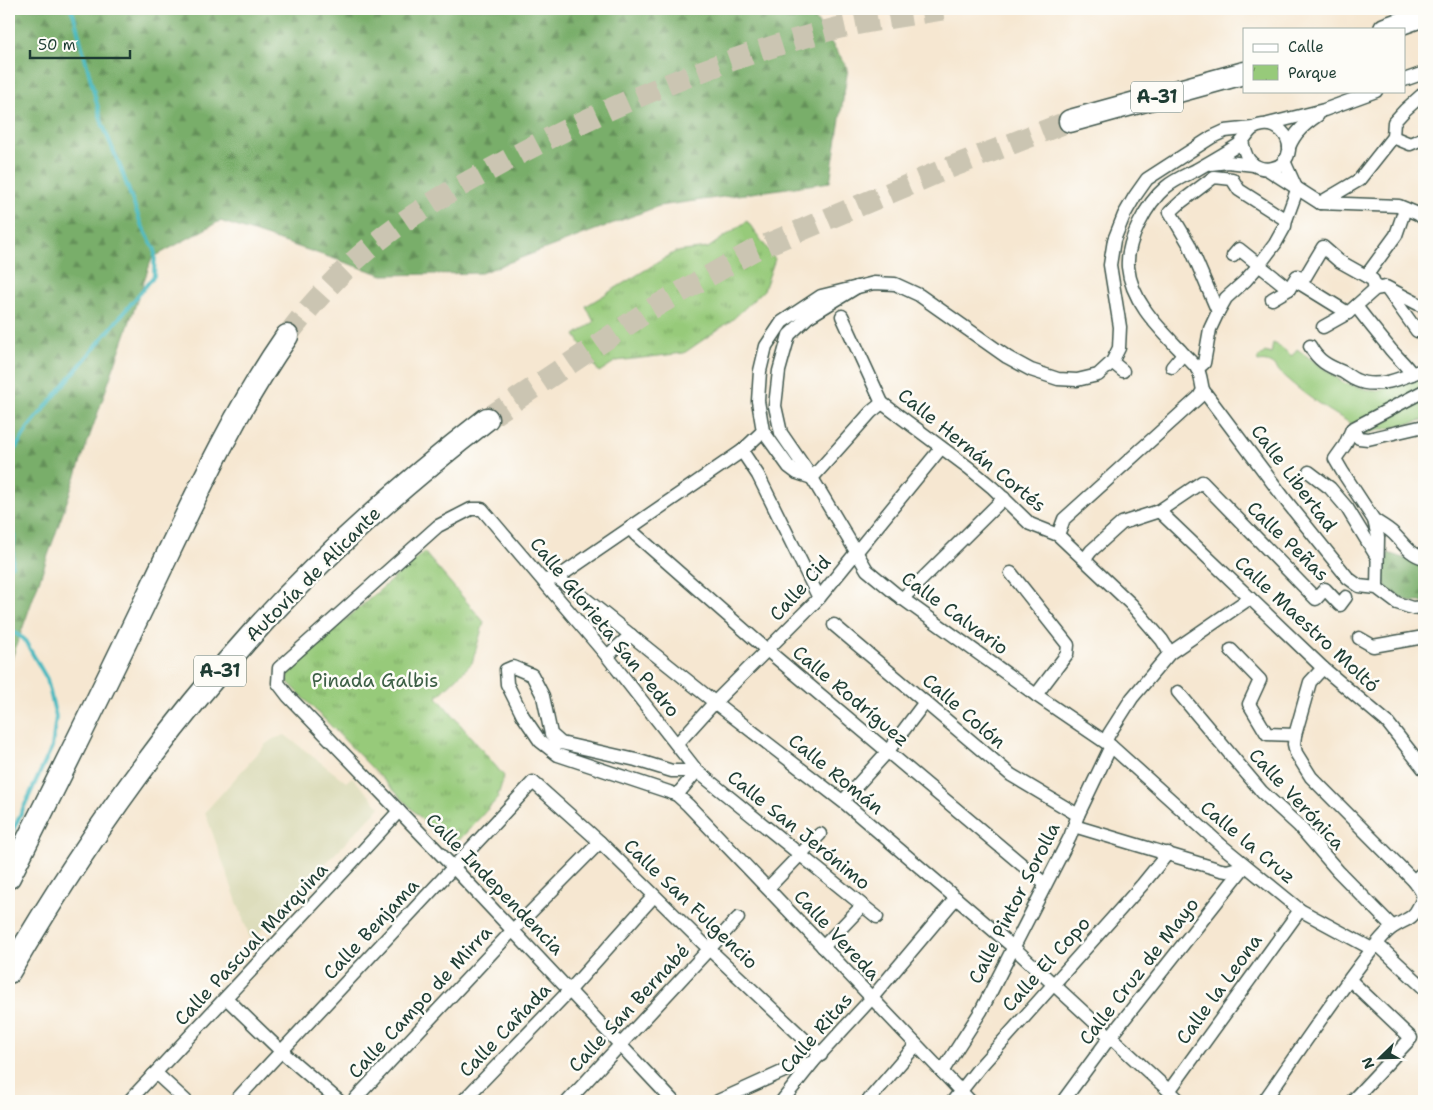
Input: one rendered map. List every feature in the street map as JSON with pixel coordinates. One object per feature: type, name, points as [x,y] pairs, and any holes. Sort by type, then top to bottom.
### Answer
[{"type":"highway","points":[[1388,28],[1424,15]]},
{"type":"highway","name":"A-31","points":[[1070,121],[1243,73]]},
{"type":"highway","points":[[9,877],[152,589],[211,463],[264,368],[287,336]]},
{"type":"highway","name":"Autovía de Alicante","points":[[9,972],[37,923],[106,820],[161,744],[253,632],[317,566],[374,513],[434,460],[486,419]]},
{"type":"street","points":[[1406,79],[1424,73]]},
{"type":"street","points":[[1058,535],[1064,519],[1201,393],[1197,369],[1160,330],[1134,294],[1128,266],[1132,240],[1146,210],[1167,186],[1206,165],[1243,141],[1259,126],[1324,110],[1373,92]]},
{"type":"street","points":[[1320,203],[1359,180],[1393,137],[1394,122],[1424,93]]},
{"type":"street","points":[[1206,165],[1228,162],[1260,167],[1277,166],[1284,161],[1293,137],[1324,110]]},
{"type":"street","points":[[882,404],[871,412],[812,478],[797,474],[789,467],[763,431],[758,401],[760,371],[766,346],[782,322],[821,296],[874,283],[895,284],[919,295],[1007,357],[1031,370],[1058,379],[1078,380],[1098,375],[1112,362],[1119,348],[1120,328],[1110,265],[1114,240],[1124,215],[1147,178],[1225,131],[1273,125],[1279,128],[1288,140],[1288,147]]},
{"type":"street","points":[[1393,137],[1410,144],[1424,138]]},
{"type":"street","points":[[1195,148],[1222,142],[1243,141]]},
{"type":"street","points":[[1243,141],[1246,154],[1260,167],[1320,203],[1399,206],[1422,213]]},
{"type":"street","points":[[1197,369],[1204,363],[1210,329],[1226,298],[1259,265],[1285,226],[1297,190],[1284,161]]},
{"type":"street","points":[[1218,312],[1190,244],[1170,212],[1214,177],[1232,179],[1239,190],[1286,220]]},
{"type":"street","points":[[1366,276],[1396,235],[1406,209]]},
{"type":"street","points":[[1272,299],[1295,286],[1323,247],[1339,261],[1373,280],[1417,331],[1424,323]]},
{"type":"street","points":[[1232,256],[1239,249],[1259,265],[1295,286],[1352,310],[1379,333],[1412,374]]},
{"type":"street","name":"Calle Calvario","points":[[857,287],[808,317],[789,335],[779,371],[775,406],[782,433],[812,478],[867,570],[902,599],[1036,695],[1109,743]]},
{"type":"street","points":[[1380,288],[1424,307]]},
{"type":"street","points":[[1323,327],[1352,310],[1380,288]]},
{"type":"street","name":"Calle Hernán Cortés","points":[[842,316],[882,404],[969,468],[1004,498],[1030,524],[1058,535],[1085,559],[1154,628],[1170,652]]},
{"type":"street","points":[[1310,346],[1316,357],[1357,381],[1387,382],[1424,369]]},
{"type":"street","points":[[1172,367],[1184,354]]},
{"type":"street","points":[[1112,362],[1123,371]]},
{"type":"street","points":[[1424,391],[1352,429],[1345,445],[1335,459],[1374,520],[1378,537],[1377,588],[1398,603],[1418,608],[1421,617],[1424,617]]},
{"type":"street","name":"Calle Libertad","points":[[1201,393],[1348,578],[1360,586],[1377,588]]},
{"type":"street","points":[[1352,429],[1359,438],[1368,439],[1424,426]]},
{"type":"street","points":[[551,579],[633,531],[742,451],[763,431]]},
{"type":"street","name":"Calle Cid","points":[[677,744],[715,702],[820,598],[941,448]]},
{"type":"street","points":[[742,451],[758,475],[820,598]]},
{"type":"street","points":[[1309,472],[1330,488],[1347,508],[1377,558]]},
{"type":"street","name":"Calle Peñas","points":[[1159,511],[1202,482],[1316,599],[1325,589],[1340,605],[1346,597]]},
{"type":"street","points":[[902,599],[1004,498]]},
{"type":"street","name":"Calle Glorieta San Pedro","points":[[288,696],[278,683],[279,668],[438,526],[471,509],[482,508],[551,579],[607,656],[697,770]]},
{"type":"street","points":[[1085,559],[1091,551],[1122,523],[1159,511]]},
{"type":"street","name":"Calle Maestro Moltó","points":[[1159,511],[1323,668],[1387,722],[1424,769]]},
{"type":"street","points":[[1374,520],[1392,532],[1405,548],[1424,558]]},
{"type":"street","name":"Calle Rodríguez","points":[[633,531],[767,650],[1045,884]]},
{"type":"street","points":[[1011,573],[1068,644],[1067,654],[1036,695]]},
{"type":"street","name":"Calle Román","points":[[551,579],[631,635],[843,801],[1013,947],[1180,1101]]},
{"type":"street","name":"Calle Pintor Sorolla","points":[[942,1072],[981,1011],[1076,821],[1109,743],[1109,734],[1132,698],[1170,652],[1250,598]]},
{"type":"street","name":"Calle Colón","points":[[834,625],[1010,775],[1076,821],[1221,870],[1227,871],[1245,866]]},
{"type":"street","points":[[607,656],[631,635]]},
{"type":"street","points":[[1359,638],[1373,646],[1424,637]]},
{"type":"street","points":[[1232,650],[1260,680],[1249,704],[1267,734],[1295,735]]},
{"type":"street","points":[[560,749],[551,734],[542,696],[532,675],[513,667],[506,670],[507,684],[523,716],[540,741],[677,796],[697,770]]},
{"type":"street","points":[[1264,1101],[1374,947],[1393,926],[1419,915],[1423,897],[1414,881],[1311,777],[1296,753],[1295,735],[1310,682],[1323,668]]},
{"type":"street","name":"Calle Verónica","points":[[1178,692],[1262,792],[1299,826],[1338,872],[1393,926]]},
{"type":"street","name":"Calle Independencia","points":[[288,696],[513,930],[673,1101]]},
{"type":"street","points":[[843,801],[888,751],[925,702]]},
{"type":"street","name":"Calle la Cruz","points":[[1109,743],[1214,840],[1300,910],[1374,947],[1424,988]]},
{"type":"street","points":[[560,749],[636,760],[672,771],[697,770]]},
{"type":"street","name":"Calle San Jerónimo","points":[[697,770],[877,918]]},
{"type":"street","name":"Calle San Fulgencio","points":[[534,782],[600,842],[710,949],[817,1058]]},
{"type":"street","name":"Calle Benjama","points":[[236,1101],[534,782]]},
{"type":"street","name":"Calle Vereda","points":[[677,796],[768,888],[942,1072],[962,1098]]},
{"type":"street","name":"Calle Pascual Marquina","points":[[129,1101],[348,868],[399,811]]},
{"type":"street","points":[[768,888],[820,834]]},
{"type":"street","name":"Calle Campo de Mirra","points":[[353,1101],[513,930],[600,842]]},
{"type":"street","name":"Calle El Copo","points":[[962,1098],[979,1068],[1142,885],[1168,853]]},
{"type":"street","name":"Calle Cruz de Mayo","points":[[1064,1101],[1110,1037],[1245,866]]},
{"type":"street","points":[[1414,881],[1424,871]]},
{"type":"street","name":"Calle Cañada","points":[[462,1101],[570,990],[654,896]]},
{"type":"street","name":"Calle Ritas","points":[[782,1101],[956,898]]},
{"type":"street","points":[[823,947],[862,906]]},
{"type":"street","name":"Calle la Leona","points":[[1169,1091],[1300,910]]},
{"type":"street","name":"Calle San Bernabé","points":[[568,1101],[738,918]]},
{"type":"street","points":[[1350,980],[1411,1038],[1352,1101]]},
{"type":"street","points":[[226,998],[282,1052],[339,1101]]},
{"type":"street","points":[[868,1101],[916,1045]]},
{"type":"street","points":[[718,1101],[817,1058]]},
{"type":"street","points":[[154,1075],[160,1077],[186,1101]]},
{"type":"shaded area","points":[[285,735],[346,782],[352,777],[380,807],[251,941],[205,812],[266,744],[273,739]]},
{"type":"green space","points":[[9,9],[809,9],[848,68],[830,182],[659,206],[481,273],[383,275],[220,221],[152,258],[9,667]]},
{"type":"green space","points":[[747,221],[775,259],[764,290],[732,320],[684,353],[616,361],[599,372],[575,335],[594,322],[586,306],[675,252],[708,248]]},
{"type":"green space","points":[[1273,343],[1292,356],[1297,349],[1344,383],[1374,391],[1424,378],[1424,388],[1352,424],[1310,398],[1271,364],[1258,362],[1257,359],[1265,352],[1271,354]]},
{"type":"green space","points":[[1424,398],[1424,420],[1364,434],[1360,433]]},
{"type":"green space","name":"Pinada Galbis","points":[[424,552],[484,622],[472,663],[437,697],[504,776],[497,799],[451,849],[288,682],[287,670]]},
{"type":"green space","points":[[1388,553],[1424,565],[1424,602],[1410,602],[1388,591],[1383,579]]},
{"type":"waterway","points":[[9,459],[28,428],[154,276],[155,250],[141,224],[102,123],[71,9]]},
{"type":"waterway","points":[[9,507],[14,536],[12,565],[9,567]]},
{"type":"waterway","points":[[9,629],[24,639],[47,679],[56,717],[52,747],[9,839]]},
{"type":"waterway","points":[[9,1044],[10,1048]]},
{"type":"tunnel","points":[[287,336],[339,276],[380,239],[435,201],[533,146],[575,125],[661,87],[749,54],[851,25],[945,9]]},
{"type":"tunnel","points":[[487,419],[651,309],[754,250],[946,169],[1070,121]]}]
